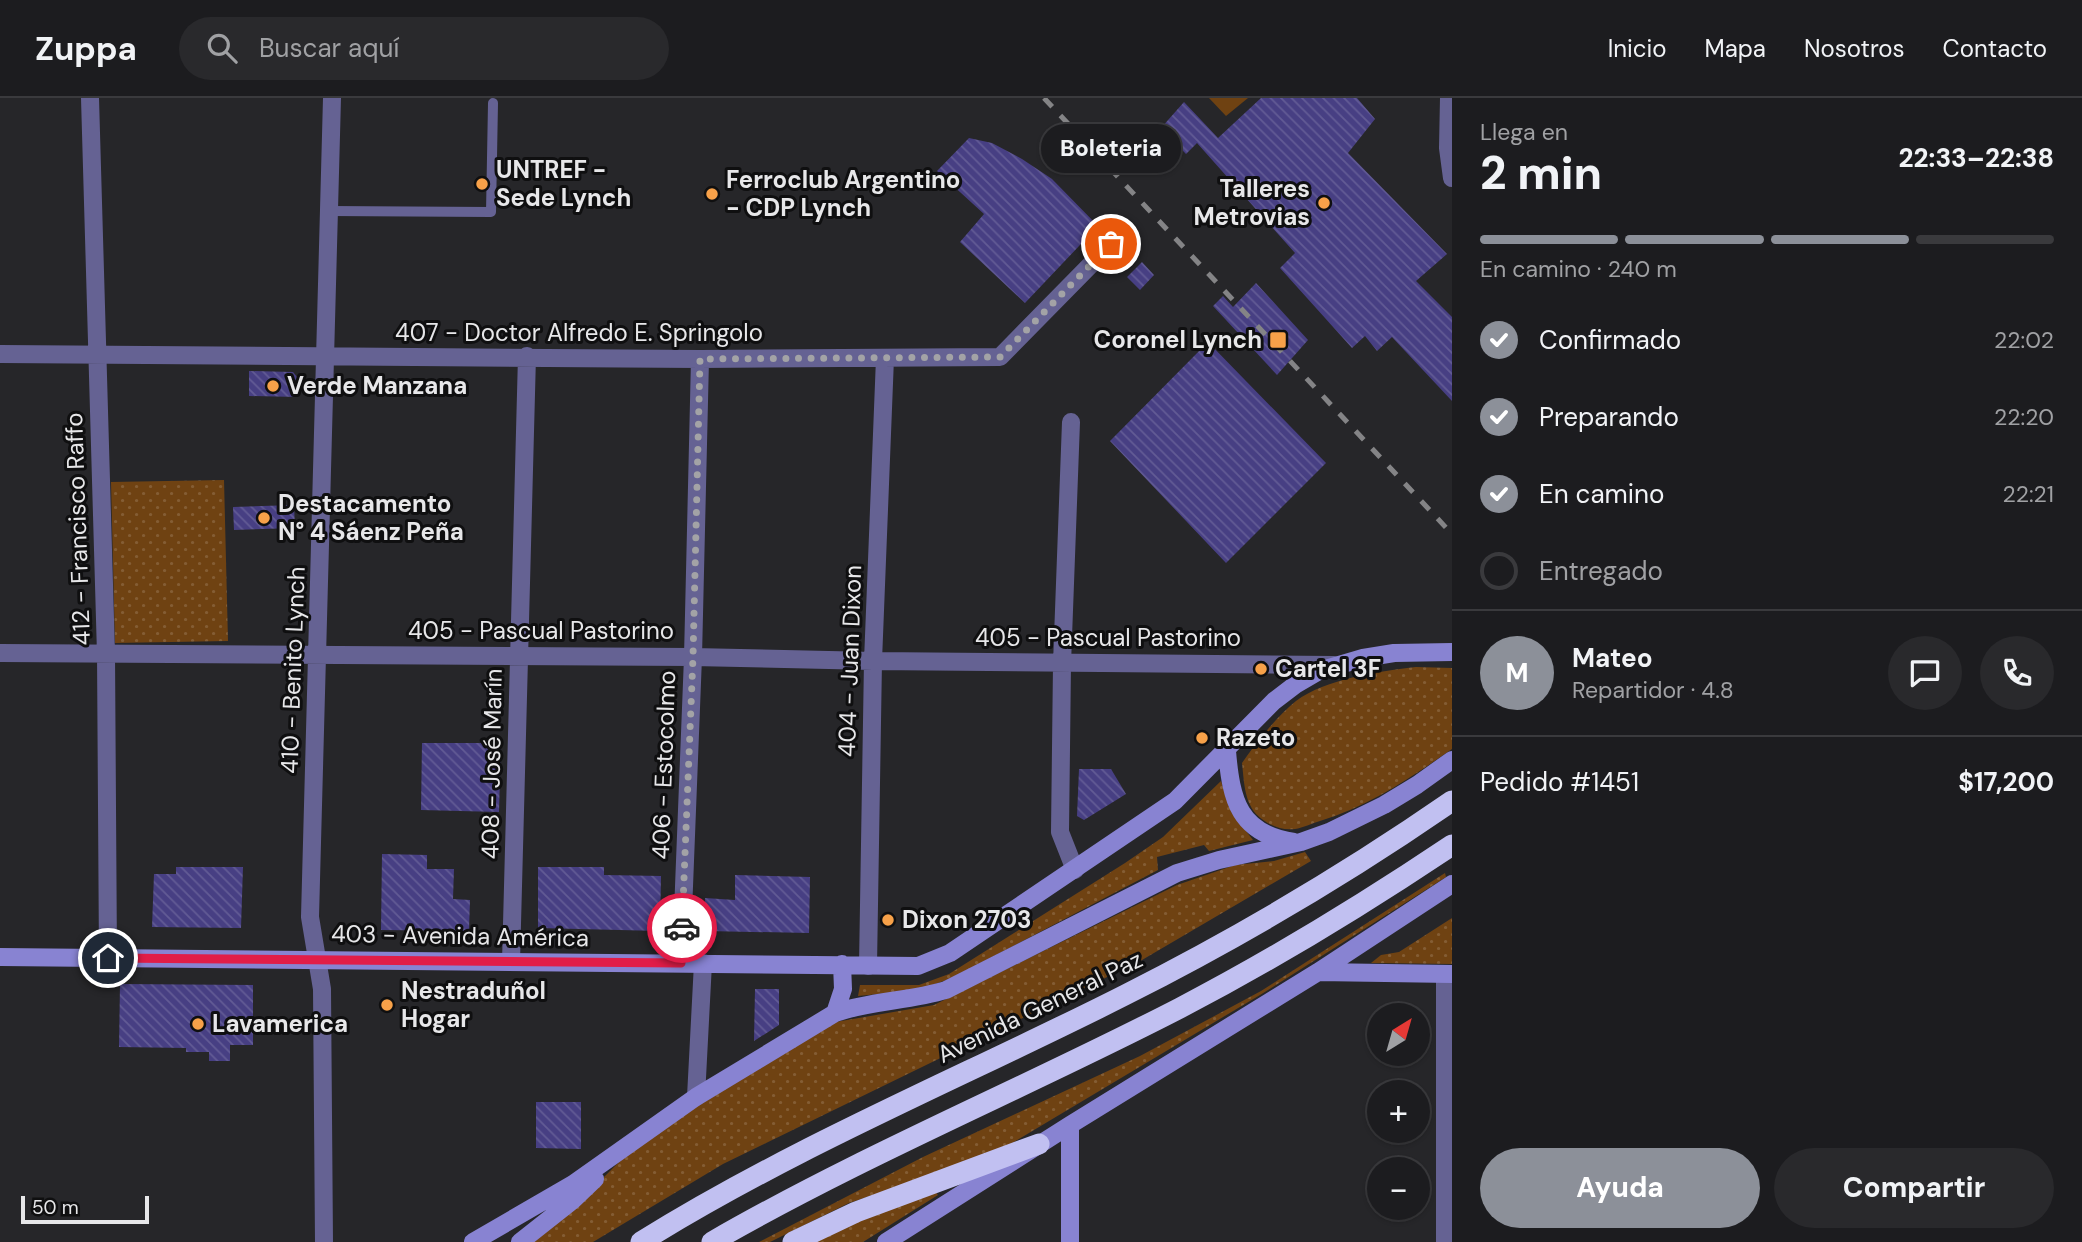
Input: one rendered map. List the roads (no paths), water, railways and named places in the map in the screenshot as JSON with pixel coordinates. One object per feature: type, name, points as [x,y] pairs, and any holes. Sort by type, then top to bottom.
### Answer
[{"type":"highway","name":"Avenida General Paz","points":[[641,1242],[803,1150],[1038,1038],[1195,959],[1317,889],[1452,801]]},
{"type":"highway","points":[[712,1242],[854,1164],[1051,1072],[1181,1007],[1305,938],[1452,845]]},
{"type":"highway","points":[[793,1242],[856,1212],[1040,1144]]},
{"type":"street","name":"412 - Francisco Raffo","points":[[90,98],[106,654],[108,958]]},
{"type":"street","name":"410 - Benito Lynch","points":[[324,1242],[322,989],[310,917],[332,98]]},
{"type":"street","points":[[1449,98],[1448,148],[1452,178]]},
{"type":"street","name":"407 - Doctor Alfredo E. Springolo","points":[[0,354],[700,359],[1000,357],[1111,244]]},
{"type":"street","name":"408 - José Marín","points":[[512,962],[527,356]]},
{"type":"street","name":"404 - Juan Dixon","points":[[868,966],[873,661],[885,358]]},
{"type":"street","name":"406 - Estocolmo","points":[[681,963],[693,657],[700,359]]},
{"type":"street","points":[[1071,422],[1062,664],[1060,832],[1075,870],[1175,801],[1274,701],[1319,671],[1334,665],[1394,653],[1452,652]]},
{"type":"street","name":"405 - Pascual Pastorino","points":[[0,653],[693,657],[1062,664],[1334,665]]},
{"type":"street","points":[[1227,751],[1229,778],[1243,817],[1261,832],[1279,840],[1301,842]]},
{"type":"street","points":[[473,1242],[573,1184],[696,1097],[835,1013],[849,1008],[925,997],[946,990],[1177,873],[1219,860],[1301,842],[1329,832],[1384,805],[1452,760]]},
{"type":"street","name":"403 - Avenida América","points":[[0,957],[918,966],[950,953],[1075,870]]},
{"type":"street","points":[[886,1242],[1318,972],[1452,884]]},
{"type":"street","points":[[696,1097],[703,963]]},
{"type":"street","points":[[835,1013],[843,989],[842,964]]},
{"type":"street","points":[[1318,972],[1448,974],[1446,1242]]},
{"type":"street","points":[[1070,1125],[1070,1242]]},
{"type":"street","points":[[520,1242],[572,1201],[643,1133]]},
{"type":"lane","points":[[329,211],[491,212],[493,103]]},
{"type":"railway","points":[[1044,98],[1452,534]]},
{"type":"place","name":"UNTREF - Sede Lynch","points":[[482,184]]},
{"type":"place","name":"Ferroclub Argentino - CDP Lynch","points":[[712,194]]},
{"type":"place","name":"Talleres Metrovias","points":[[1324,203]]},
{"type":"place","name":"Boleteria","points":[[1111,244]]},
{"type":"place","name":"Coronel Lynch","points":[[1278,340]]},
{"type":"place","name":"Verde Manzana","points":[[273,386]]},
{"type":"place","name":"Destacamento N° 4 Sáenz Peña","points":[[264,518]]},
{"type":"place","name":"Cartel 3F","points":[[1261,669]]},
{"type":"place","name":"Razeto","points":[[1202,738]]},
{"type":"place","name":"Dixon 2703","points":[[888,920]]},
{"type":"place","name":"Nestraduñol Hogar","points":[[387,1005]]},
{"type":"place","name":"Lavamerica","points":[[198,1024]]}]
